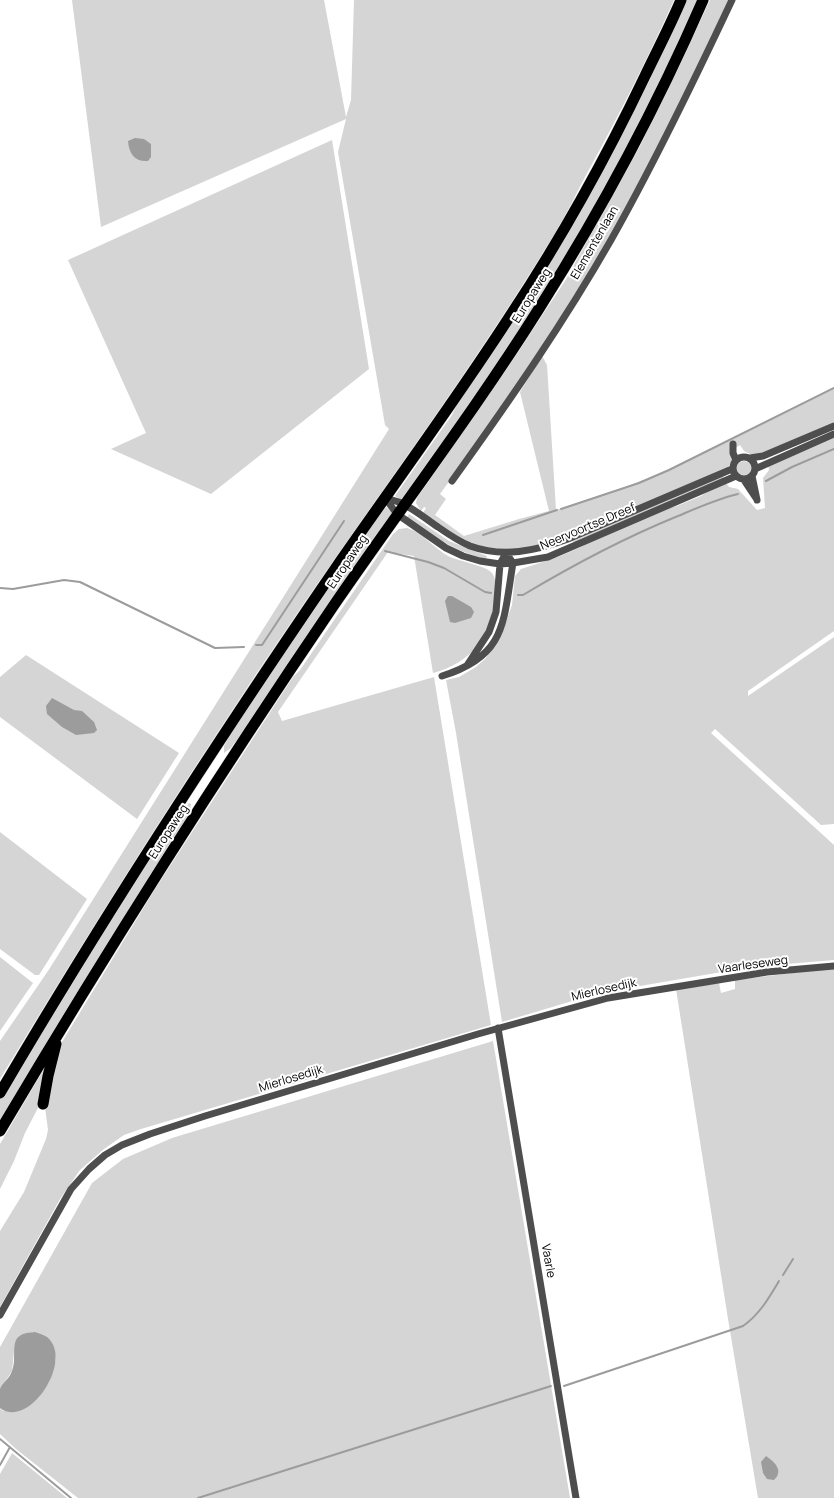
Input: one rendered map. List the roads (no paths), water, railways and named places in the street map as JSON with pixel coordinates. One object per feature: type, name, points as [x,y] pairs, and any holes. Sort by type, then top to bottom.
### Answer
[{"type":"highway","name":"Europaweg","points":[[0,1093],[69,978],[185,793],[282,648],[502,329],[562,233],[620,127],[681,0]]},
{"type":"highway","name":"Europaweg","points":[[0,1131],[58,1033],[159,872],[253,727],[397,514],[509,355],[540,308],[619,172],[669,75],[703,0]]},
{"type":"highway","points":[[43,1104],[58,1033]]},
{"type":"street","name":"Elementenlaan","points":[[452,481],[525,379],[611,240],[672,125],[732,0]]},
{"type":"street","points":[[736,460],[733,453],[733,444],[746,457],[755,465],[754,472],[757,500],[744,480],[736,476],[732,469],[736,460],[746,457],[763,456],[834,426]]},
{"type":"street","points":[[744,480],[748,479],[754,472],[834,434]]},
{"type":"street","name":"Neervoortse Dreef","points":[[385,498],[404,504],[469,546],[506,553],[528,551],[548,546],[732,469]]},
{"type":"street","name":"Neervoortse Dreef","points":[[385,498],[397,514],[446,548],[477,560],[500,564],[513,564],[548,557],[736,476]]},
{"type":"street","points":[[442,676],[467,666],[481,658],[498,638],[504,619],[513,564],[506,553],[500,564],[496,612],[489,632],[467,666]]},
{"type":"street","name":"Vaarleseweg","points":[[675,987],[767,972],[834,966]]},
{"type":"street","name":"Mierlosedijk","points":[[0,1315],[71,1189],[89,1169],[105,1155],[122,1145],[205,1116],[498,1028],[608,998],[675,987]]},
{"type":"street","name":"Vaarle","points":[[498,1028],[576,1498]]},
{"type":"waterway","points":[[561,509],[639,483],[669,470],[834,388]]},
{"type":"waterway","points":[[766,481],[792,467],[834,449]]},
{"type":"waterway","points":[[518,595],[523,595],[561,573],[638,533],[722,498],[738,494]]},
{"type":"waterway","points":[[483,535],[557,510]]},
{"type":"waterway","points":[[256,645],[262,645],[344,521]]},
{"type":"waterway","points":[[385,551],[428,562],[444,568],[485,592],[491,593]]},
{"type":"waterway","points":[[0,588],[13,589],[64,580],[80,582],[215,648],[244,647]]},
{"type":"waterway","points":[[783,1275],[793,1259]]},
{"type":"waterway","points":[[564,1386],[743,1326],[759,1311],[779,1281]]},
{"type":"waterway","points":[[198,1498],[551,1386]]},
{"type":"waterway","points":[[0,1439],[71,1498]]},
{"type":"waterway","points":[[0,1465],[10,1447]]}]
